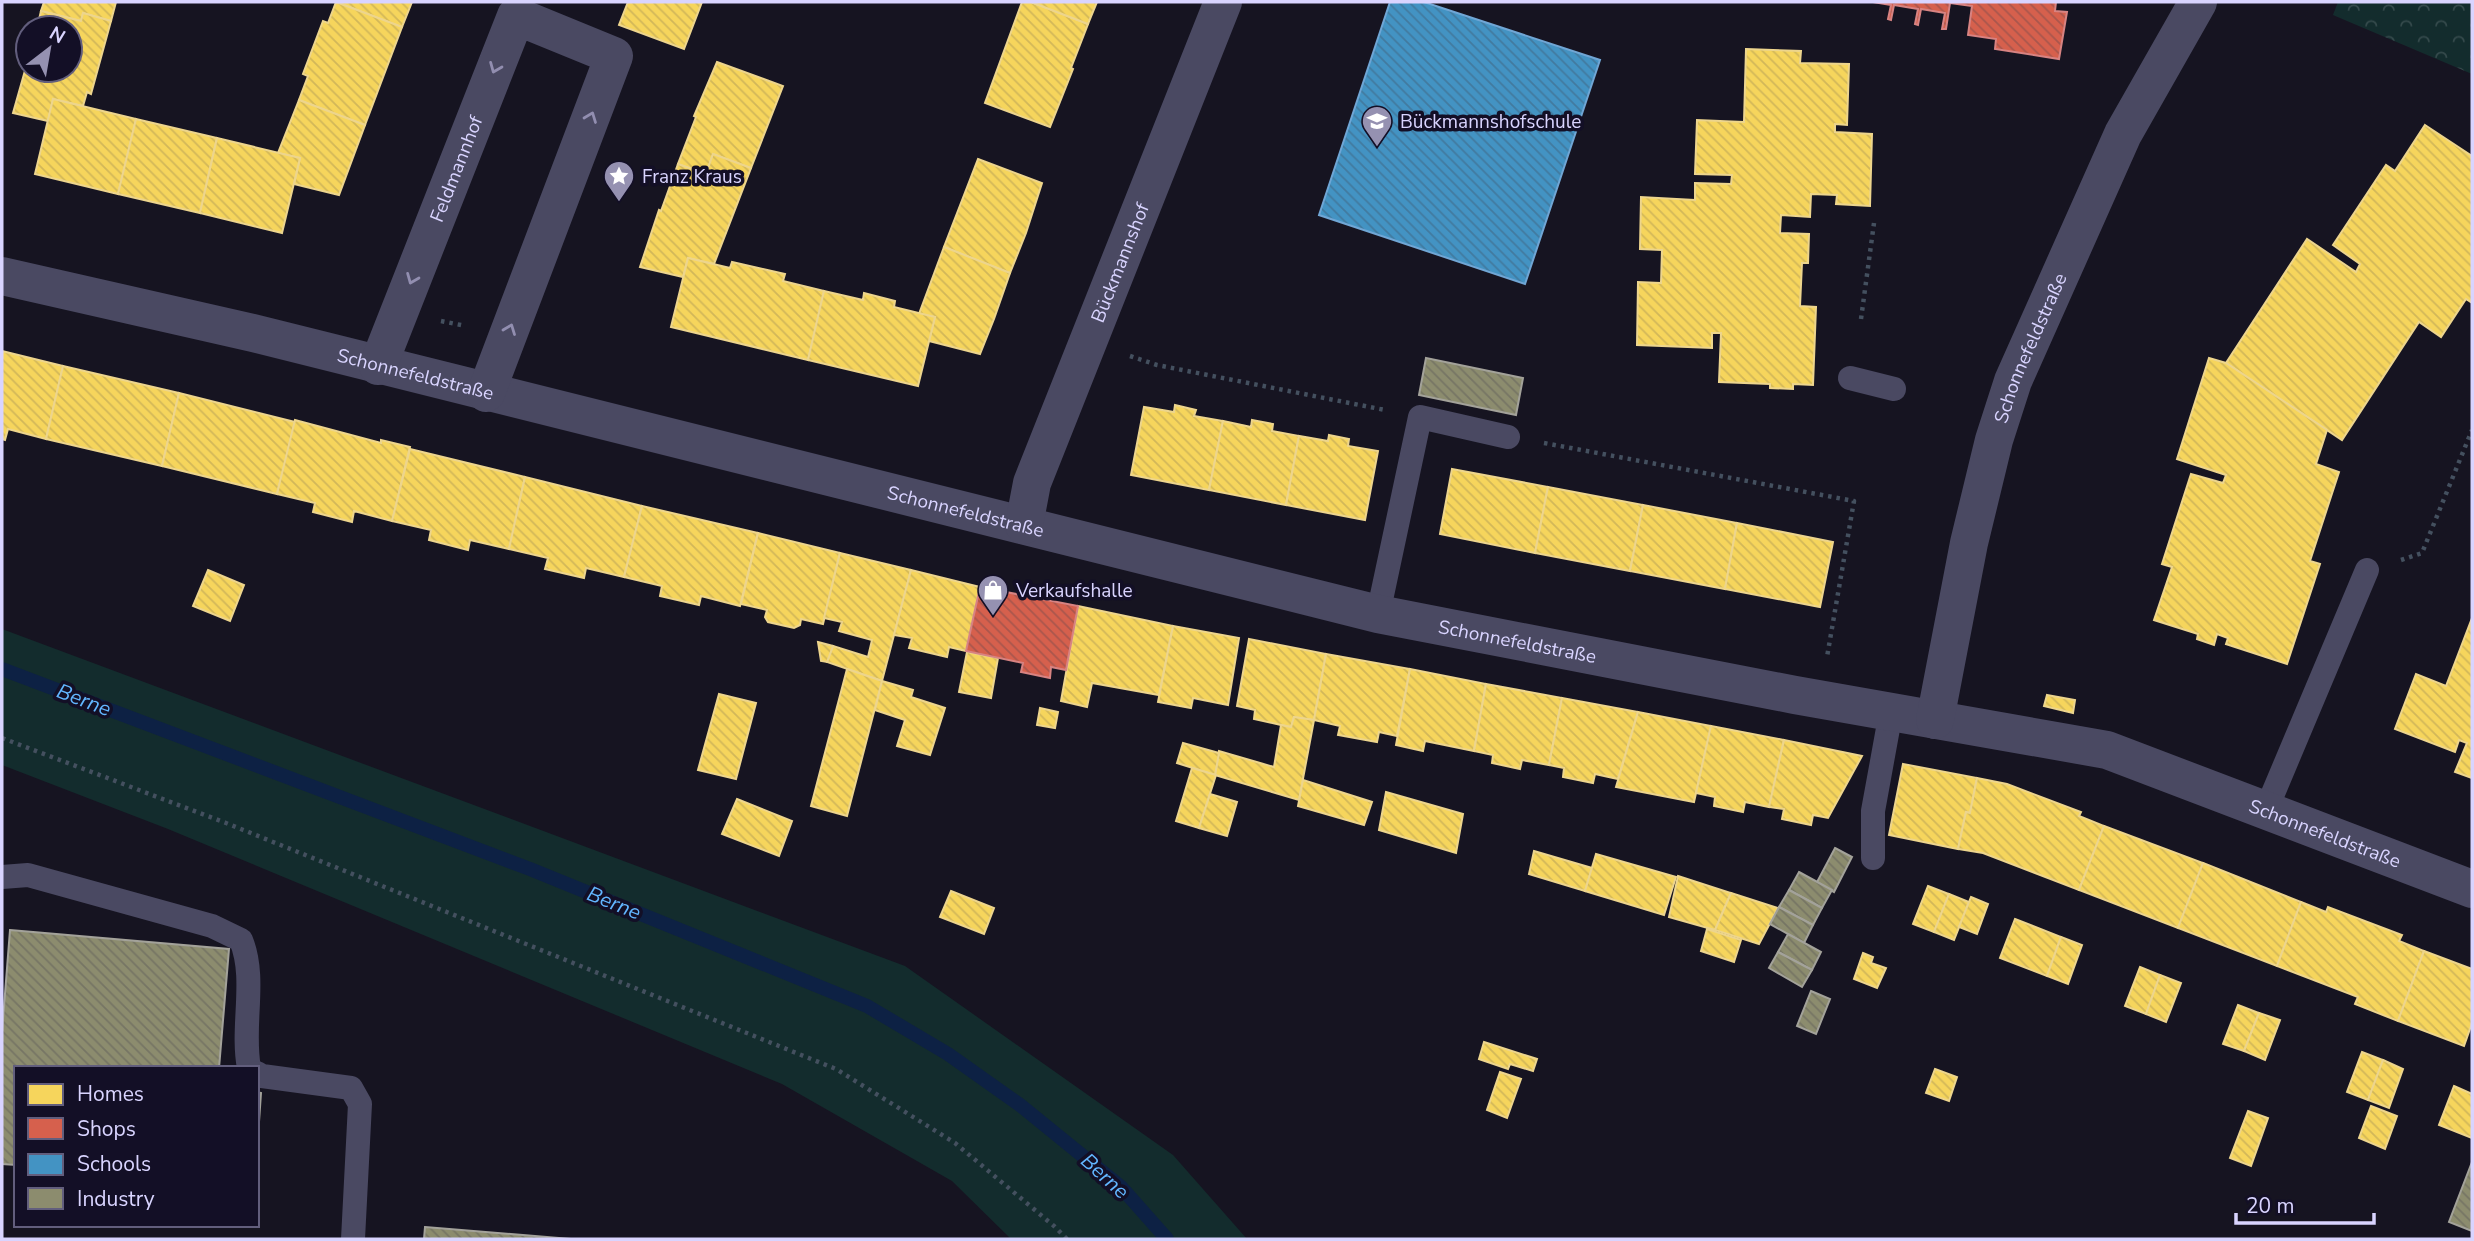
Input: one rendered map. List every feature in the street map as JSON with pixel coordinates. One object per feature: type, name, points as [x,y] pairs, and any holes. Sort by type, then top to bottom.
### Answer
[{"type":"street","name":"Bückmannshof","points":[[1024,525],[1032,483],[1223,2]]},
{"type":"street","name":"Schonnefeldstraße","points":[[1935,720],[1969,543],[1994,440],[2013,381],[2123,134],[2198,2]]},
{"type":"street","name":"Feldmannhof","points":[[378,366],[516,16],[566,18],[614,56],[486,393]]},
{"type":"street","name":"Schonnefeldstraße","points":[[2,276],[253,333],[1378,614],[1820,699],[2107,750],[2472,889]]},
{"type":"lane","points":[[1850,378],[1894,389]]},
{"type":"lane","points":[[1378,614],[1420,417],[1508,437]]},
{"type":"lane","points":[[2266,810],[2367,570]]},
{"type":"lane","points":[[1873,858],[1873,811],[1891,712]]},
{"type":"lane","points":[[2,877],[28,875],[212,926],[241,940],[248,957],[245,1049],[249,1066]]},
{"type":"lane","points":[[259,1074],[351,1088],[360,1104],[353,1239]]},
{"type":"path","points":[[1861,319],[1874,223]]},
{"type":"path","points":[[399,312],[507,337]]},
{"type":"path","points":[[1087,342],[1157,365],[1420,417]]},
{"type":"path","points":[[2367,570],[2422,553],[2472,430]]},
{"type":"path","points":[[1508,437],[1854,501],[1820,699]]},
{"type":"path","points":[[2,738],[226,822],[836,1069],[955,1143],[1067,1239]]},
{"type":"green space","points":[[2338,2],[2472,2],[2472,74],[2333,15]]},
{"type":"green space","points":[[2,629],[905,966],[1173,1155],[1247,1239],[1011,1239],[952,1181],[782,1084],[168,829],[2,765]]},
{"type":"building: Homes","points":[[44,2],[116,2],[111,21],[83,13],[53,14],[41,11]]},
{"type":"building: Homes","points":[[336,2],[412,2],[402,27]]},
{"type":"building: Homes","points":[[336,2],[402,27],[365,125],[299,100],[308,76],[303,74],[323,21],[328,23]]},
{"type":"building: Homes","points":[[628,2],[702,2],[684,49],[619,25]]},
{"type":"building: Homes","points":[[1022,2],[1031,2],[1088,24],[1050,127],[985,103]]},
{"type":"building: Homes","points":[[1031,2],[1097,2],[1088,24]]},
{"type":"building: Homes","points":[[83,13],[111,21],[91,94],[87,92],[83,106],[53,99],[48,121],[13,113],[21,84],[84,84]]},
{"type":"building: Homes","points":[[1746,49],[1801,51],[1800,63],[1849,64],[1847,125],[1835,124],[1835,132],[1872,134],[1870,206],[1836,204],[1837,195],[1811,194],[1810,217],[1781,215],[1780,233],[1809,234],[1808,263],[1802,263],[1800,306],[1816,307],[1813,385],[1793,384],[1793,389],[1770,388],[1770,384],[1719,382],[1721,333],[1712,333],[1712,348],[1637,345],[1638,282],[1661,283],[1662,250],[1640,249],[1641,197],[1695,200],[1695,183],[1731,184],[1732,175],[1695,174],[1697,120],[1744,122]]},
{"type":"building: Homes","points":[[717,62],[783,86],[751,168],[713,154],[706,174],[678,164],[696,117],[694,116]]},
{"type":"building: Homes","points":[[53,99],[136,119],[118,194],[35,174]]},
{"type":"building: Homes","points":[[299,100],[365,125],[339,195],[294,184],[300,158],[278,153]]},
{"type":"building: Homes","points":[[136,119],[217,138],[200,213],[118,194]]},
{"type":"building: Homes","points":[[2425,125],[2472,156],[2472,303],[2466,299],[2441,337],[2419,322],[2342,440],[2226,363],[2307,239],[2356,272],[2360,264],[2333,245],[2386,165],[2395,171]]},
{"type":"building: Homes","points":[[217,138],[300,158],[282,233],[200,213]]},
{"type":"building: Homes","points":[[713,154],[751,168],[714,264],[688,258],[683,277],[640,267],[678,164],[706,174]]},
{"type":"building: Homes","points":[[978,159],[1042,183],[1010,273],[944,247]]},
{"type":"building: Homes","points":[[944,247],[1010,273],[980,354],[929,341],[935,317],[919,314]]},
{"type":"building: Homes","points":[[688,258],[730,268],[732,262],[785,274],[783,281],[824,291],[808,360],[671,327]]},
{"type":"building: Homes","points":[[824,291],[863,300],[864,293],[895,301],[894,307],[935,317],[918,386],[808,360]]},
{"type":"building: Homes","points":[[2,351],[63,366],[46,439],[8,429],[5,440],[2,439]]},
{"type":"building: Homes","points":[[2209,358],[2226,363],[2327,430],[2316,464],[2339,472],[2310,561],[2320,564],[2287,664],[2226,644],[2228,638],[2217,634],[2214,645],[2197,639],[2198,634],[2154,620],[2172,567],[2162,564],[2191,474],[2223,483],[2226,475],[2177,459]]},
{"type":"building: Homes","points":[[63,366],[179,393],[162,466],[46,439]]},
{"type":"building: Homes","points":[[179,393],[295,422],[277,494],[162,466]]},
{"type":"building: Homes","points":[[1175,405],[1196,410],[1194,416],[1223,421],[1209,490],[1131,475],[1144,407],[1174,412]]},
{"type":"building: Homes","points":[[295,420],[381,443],[381,440],[410,447],[392,521],[354,511],[352,522],[313,512],[315,503],[277,494]]},
{"type":"building: Homes","points":[[1252,420],[1273,424],[1272,431],[1299,436],[1286,505],[1209,490],[1223,421],[1251,427]]},
{"type":"building: Homes","points":[[1329,435],[1349,439],[1348,446],[1378,451],[1365,520],[1286,505],[1299,436],[1328,441]]},
{"type":"building: Homes","points":[[410,449],[525,477],[509,549],[470,540],[468,550],[429,540],[431,530],[392,521]]},
{"type":"building: Homes","points":[[1452,469],[1548,487],[1535,553],[1440,534]]},
{"type":"building: Homes","points":[[525,477],[642,506],[624,577],[586,568],[584,578],[545,569],[548,558],[509,549]]},
{"type":"building: Homes","points":[[1548,487],[1643,505],[1630,571],[1535,553]]},
{"type":"building: Homes","points":[[1643,505],[1737,523],[1725,589],[1630,571]]},
{"type":"building: Homes","points":[[642,506],[758,533],[740,606],[701,596],[699,605],[660,596],[662,586],[624,577]]},
{"type":"building: Homes","points":[[1737,523],[1833,542],[1820,607],[1725,589]]},
{"type":"building: Homes","points":[[758,533],[840,553],[823,624],[801,619],[800,625],[794,628],[768,622],[765,617],[767,610],[741,604]]},
{"type":"building: Homes","points":[[840,553],[911,570],[882,681],[827,662],[833,646],[868,657],[872,640],[839,631],[842,622],[824,618]]},
{"type":"building: Homes","points":[[208,570],[244,585],[230,621],[193,606]]},
{"type":"building: Homes","points":[[911,570],[980,587],[966,651],[949,647],[947,657],[909,648],[912,638],[894,635]]},
{"type":"building: Homes","points":[[1078,606],[1173,626],[1159,695],[1092,683],[1087,707],[1061,701]]},
{"type":"building: Homes","points":[[2472,618],[2472,778],[2455,772],[2467,743],[2459,740],[2455,752],[2395,729],[2416,674],[2446,686]]},
{"type":"building: Homes","points":[[1173,626],[1239,638],[1228,705],[1193,698],[1191,708],[1158,702]]},
{"type":"building: Homes","points":[[1249,639],[1326,654],[1314,720],[1294,717],[1291,727],[1254,719],[1255,710],[1237,706]]},
{"type":"building: Homes","points":[[818,642],[833,646],[827,662],[821,661]]},
{"type":"building: Homes","points":[[967,652],[998,658],[991,698],[959,692]]},
{"type":"building: Homes","points":[[1326,654],[1410,669],[1397,736],[1379,732],[1377,742],[1338,735],[1340,726],[1314,720]]},
{"type":"building: Homes","points":[[847,669],[882,681],[847,816],[811,806]]},
{"type":"building: Homes","points":[[1410,669],[1486,684],[1474,751],[1425,741],[1423,751],[1396,745]]},
{"type":"building: Homes","points":[[882,681],[913,690],[911,697],[945,708],[930,755],[897,746],[905,720],[875,710]]},
{"type":"building: Homes","points":[[1486,684],[1562,698],[1549,765],[1522,760],[1520,769],[1492,763],[1493,755],[1474,751]]},
{"type":"building: Homes","points":[[719,694],[756,703],[736,779],[698,770]]},
{"type":"building: Homes","points":[[2047,695],[2075,700],[2073,713],[2044,706]]},
{"type":"building: Homes","points":[[1562,698],[1638,712],[1618,779],[1595,774],[1593,783],[1563,777],[1564,768],[1549,765]]},
{"type":"building: Homes","points":[[1040,708],[1058,712],[1055,728],[1037,725]]},
{"type":"building: Homes","points":[[1638,712],[1711,726],[1694,802],[1616,787]]},
{"type":"building: Homes","points":[[1294,717],[1314,720],[1299,800],[1215,775],[1219,751],[1274,767],[1281,725],[1291,727]]},
{"type":"building: Homes","points":[[1711,726],[1784,740],[1769,807],[1745,802],[1743,812],[1714,806],[1715,797],[1696,793]]},
{"type":"building: Homes","points":[[1784,740],[1862,756],[1828,818],[1813,815],[1811,825],[1782,819],[1784,809],[1769,807]]},
{"type":"building: Homes","points":[[1183,743],[1219,753],[1215,775],[1177,763]]},
{"type":"building: Homes","points":[[1903,764],[1977,778],[1970,813],[1966,812],[1958,849],[1889,835]]},
{"type":"building: Homes","points":[[1192,768],[1216,775],[1199,828],[1176,821]]},
{"type":"building: Homes","points":[[1977,778],[2007,784],[2081,812],[2079,816],[2104,826],[2079,890],[1983,853],[1958,849],[1966,812],[1970,813]]},
{"type":"building: Homes","points":[[1303,780],[1372,802],[1364,825],[1298,806]]},
{"type":"building: Homes","points":[[1386,792],[1463,814],[1456,853],[1379,830]]},
{"type":"building: Homes","points":[[1210,794],[1237,802],[1227,836],[1199,828]]},
{"type":"building: Homes","points":[[737,799],[792,821],[779,856],[722,834]]},
{"type":"building: Homes","points":[[2104,826],[2203,863],[2178,928],[2079,890]]},
{"type":"building: Homes","points":[[1534,851],[1592,868],[1585,891],[1529,874]]},
{"type":"building: Homes","points":[[1596,854],[1676,877],[1664,915],[1585,891]]},
{"type":"building: Homes","points":[[2203,863],[2301,902],[2277,966],[2178,928]]},
{"type":"building: Homes","points":[[1678,876],[1731,893],[1715,930],[1669,917]]},
{"type":"building: Homes","points":[[1928,886],[1949,894],[1934,932],[1913,924]]},
{"type":"building: Homes","points":[[951,891],[994,908],[984,934],[940,917]]},
{"type":"building: Homes","points":[[1731,893],[1778,908],[1759,944],[1715,930]]},
{"type":"building: Homes","points":[[1949,894],[1969,902],[1954,940],[1934,932]]},
{"type":"building: Homes","points":[[1971,897],[1988,904],[1977,934],[1959,927]]},
{"type":"building: Homes","points":[[2301,902],[2326,912],[2328,907],[2402,935],[2399,941],[2424,951],[2398,1021],[2355,1004],[2358,997],[2277,966]]},
{"type":"building: Homes","points":[[2015,919],[2061,937],[2047,976],[2000,958]]},
{"type":"building: Homes","points":[[1707,929],[1741,940],[1734,962],[1701,951]]},
{"type":"building: Homes","points":[[2061,937],[2082,945],[2068,984],[2047,976]]},
{"type":"building: Homes","points":[[2424,951],[2472,969],[2472,1023],[2464,1046],[2398,1021]]},
{"type":"building: Homes","points":[[1863,953],[1873,957],[1871,963],[1886,968],[1877,988],[1854,979]]},
{"type":"building: Homes","points":[[2140,967],[2160,975],[2146,1014],[2125,1006]]},
{"type":"building: Homes","points":[[2160,975],[2181,983],[2166,1022],[2146,1014]]},
{"type":"building: Homes","points":[[2238,1005],[2259,1013],[2244,1051],[2223,1044]]},
{"type":"building: Homes","points":[[2259,1013],[2280,1020],[2265,1060],[2244,1051]]},
{"type":"building: Homes","points":[[1484,1042],[1537,1059],[1533,1071],[1510,1064],[1508,1069],[1479,1059]]},
{"type":"building: Homes","points":[[2362,1052],[2383,1060],[2368,1100],[2347,1092]]},
{"type":"building: Homes","points":[[2383,1060],[2403,1069],[2389,1108],[2368,1100]]},
{"type":"building: Homes","points":[[1935,1069],[1957,1077],[1949,1101],[1926,1093]]},
{"type":"building: Homes","points":[[1500,1072],[1521,1079],[1507,1118],[1487,1110]]},
{"type":"building: Homes","points":[[2454,1086],[2472,1094],[2472,1138],[2439,1125]]},
{"type":"building: Homes","points":[[2371,1106],[2397,1116],[2385,1149],[2359,1138]]},
{"type":"building: Homes","points":[[2248,1111],[2268,1118],[2251,1166],[2230,1158]]},
{"type":"building: Shops","points":[[1873,2],[2056,2],[2055,11],[2067,12],[2059,59],[1995,49],[1996,39],[1968,35],[1972,6],[1950,3],[1946,29],[1942,29],[1945,13],[1921,9],[1918,25],[1915,24],[1918,9],[1894,5],[1891,20],[1888,19],[1891,5]]},
{"type":"building: Shops","points":[[980,587],[1078,606],[1066,670],[1051,667],[1050,678],[1021,672],[1023,663],[966,651]]},
{"type":"building: Schools","points":[[1390,2],[1424,2],[1600,60],[1525,284],[1319,215]]},
{"type":"building: Industry","points":[[1426,358],[1523,378],[1516,415],[1419,395]]},
{"type":"building: Industry","points":[[1835,848],[1852,857],[1834,892],[1817,882]]},
{"type":"building: Industry","points":[[1799,872],[1832,890],[1822,908],[1789,890]]},
{"type":"building: Industry","points":[[1789,890],[1822,908],[1813,925],[1779,907]]},
{"type":"building: Industry","points":[[1779,907],[1813,925],[1804,943],[1770,924]]},
{"type":"building: Industry","points":[[10,930],[229,949],[219,1066],[14,1066],[14,1165],[2,1164],[2,1032]]},
{"type":"building: Industry","points":[[1788,934],[1821,952],[1812,970],[1778,952]]},
{"type":"building: Industry","points":[[1778,952],[1812,970],[1802,987],[1769,968]]},
{"type":"building: Industry","points":[[1811,991],[1830,999],[1816,1034],[1797,1026]]},
{"type":"building: Industry","points":[[2472,1162],[2472,1231],[2449,1222]]},
{"type":"building: Industry","points":[[425,1227],[571,1239],[424,1239]]},
{"type":"waterway","name":"Berne","points":[[2,669],[530,869],[867,1006],[948,1054],[1020,1105],[1121,1187],[1167,1239]]},
{"type":"place","name":"Bückmannshofschule","points":[[1377,148]]},
{"type":"place","name":"Franz Kraus","points":[[619,203]]},
{"type":"place","name":"Verkaufshalle","points":[[993,617]]}]
